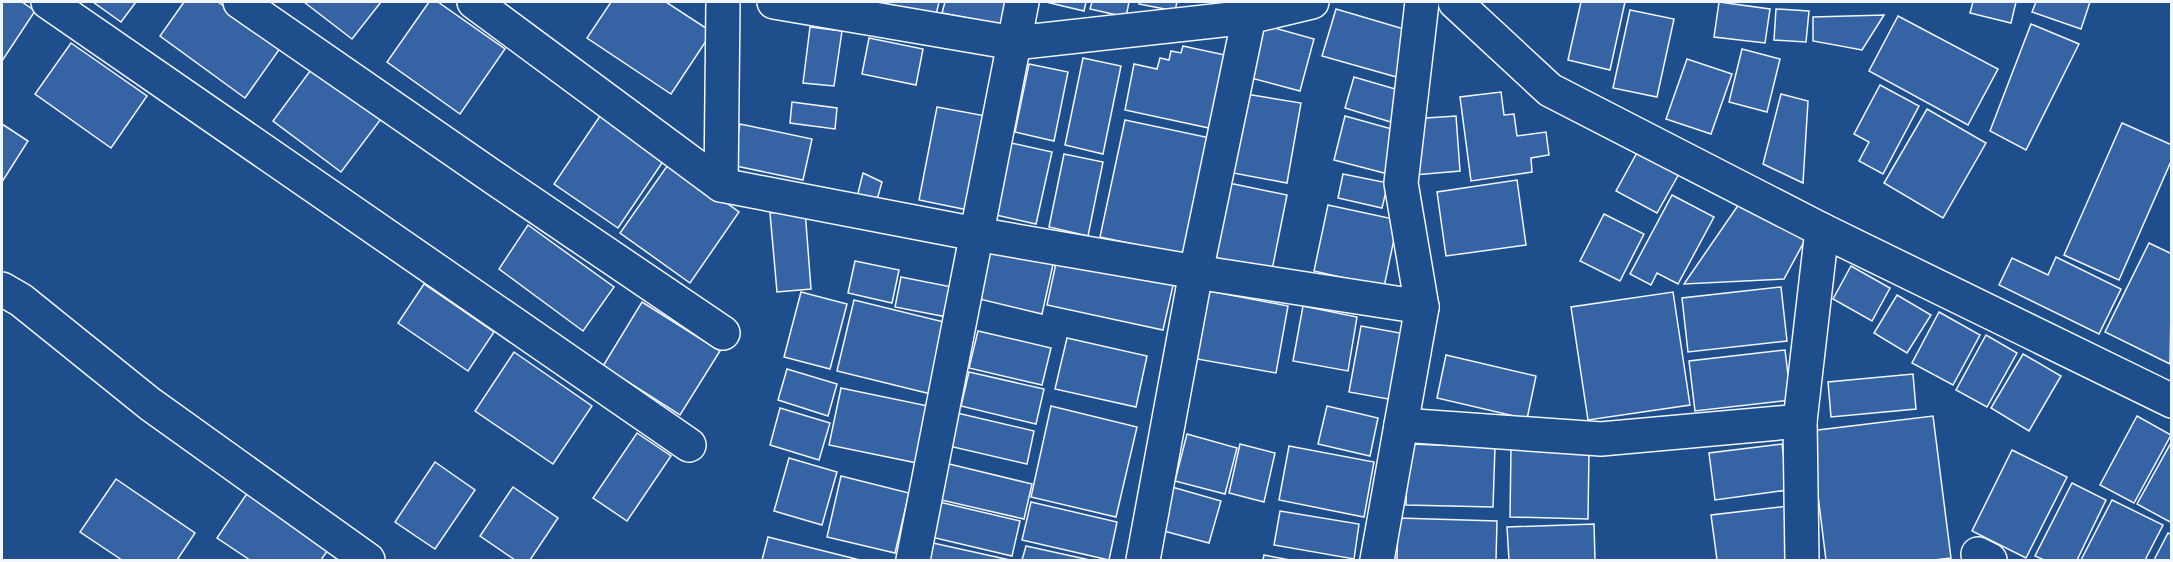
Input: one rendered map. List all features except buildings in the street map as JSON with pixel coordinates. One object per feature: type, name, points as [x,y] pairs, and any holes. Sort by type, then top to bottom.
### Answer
[{"type":"street","points":[[48,2],[689,445]]},
{"type":"street","points":[[240,2],[723,333]]},
{"type":"street","points":[[474,2],[720,185],[976,234],[1196,272],[1422,307]]},
{"type":"street","points":[[720,185],[723,2]]},
{"type":"street","points":[[774,2],[1014,43],[1249,17],[1312,2]]},
{"type":"street","points":[[914,561],[1022,2]]},
{"type":"street","points":[[1377,561],[1422,307],[1401,183],[1422,2]]},
{"type":"street","points":[[1455,2],[1550,90],[1822,230],[2172,401]]},
{"type":"street","points":[[1143,561],[1196,272],[1249,17]]},
{"type":"street","points":[[1802,561],[1800,421],[1822,230]]},
{"type":"street","points":[[2,289],[21,300],[150,404],[368,561]]},
{"type":"street","points":[[1401,424],[1601,439],[1800,421]]}]
